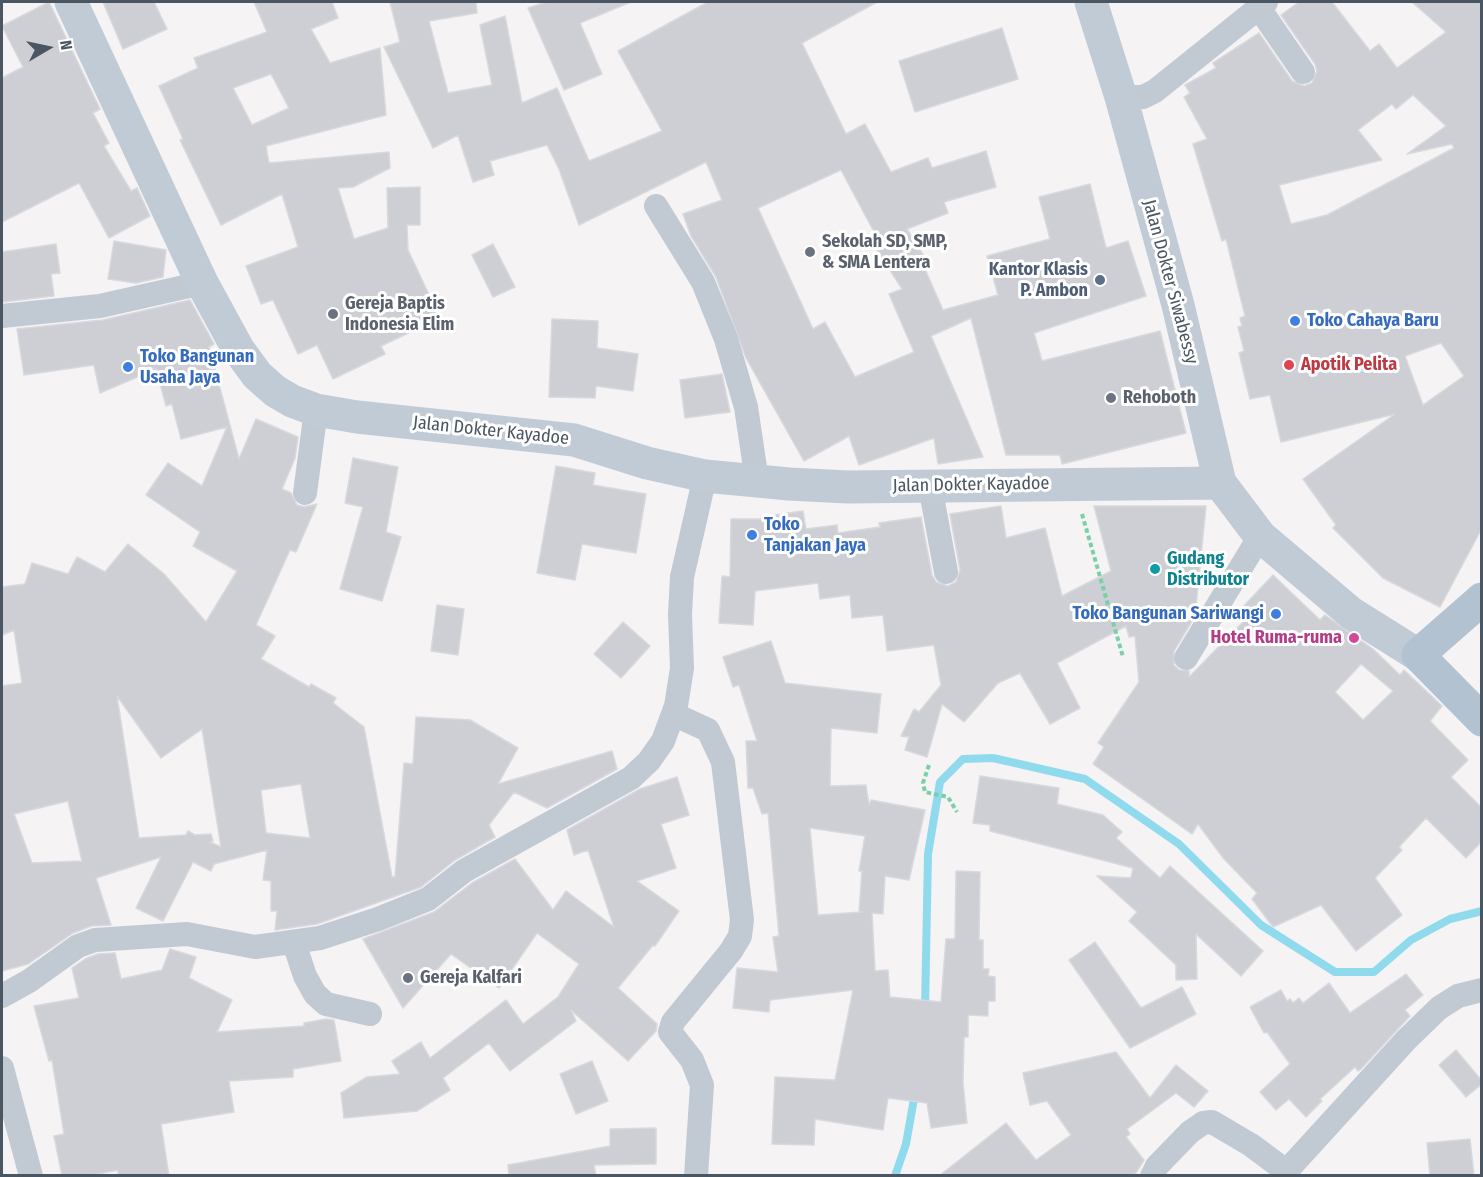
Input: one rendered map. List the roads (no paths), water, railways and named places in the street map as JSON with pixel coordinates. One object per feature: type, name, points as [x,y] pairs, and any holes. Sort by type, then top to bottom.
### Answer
[{"type":"main road","points":[[1482,599],[1418,655],[1482,720]]},
{"type":"street","name":"Jalan Dokter Kayadoe","points":[[71,2],[202,283],[238,349],[257,375],[275,391],[316,410],[357,417],[574,440],[647,464],[705,476],[756,481],[848,487],[1220,483]]},
{"type":"street","name":"Jalan Dokter Siwabessy","points":[[1091,2],[1121,97],[1178,304],[1220,483],[1260,536],[1351,613],[1418,655]]},
{"type":"street","points":[[1121,97],[1143,97],[1155,91],[1262,5],[1303,72]]},
{"type":"street","points":[[656,206],[703,282],[726,339],[746,406],[756,481]]},
{"type":"street","points":[[2,316],[56,313],[100,306],[202,283]]},
{"type":"street","points":[[305,493],[316,410]]},
{"type":"street","points":[[2,996],[30,981],[78,946],[95,940],[188,934],[255,947],[320,938],[378,920],[428,898],[464,871],[621,784],[649,761],[663,741],[673,714],[682,668],[680,614],[682,577],[705,476]]},
{"type":"street","points":[[930,486],[946,572]]},
{"type":"street","points":[[1186,658],[1260,536]]},
{"type":"street","points":[[673,714],[708,730],[723,762],[742,920],[740,936],[731,951],[673,1022],[670,1032],[692,1060],[702,1085],[696,1176]]},
{"type":"street","points":[[294,943],[305,976],[315,994],[326,1004],[370,1014]]},
{"type":"street","points":[[1152,1176],[1157,1166],[1190,1132],[1203,1123],[1212,1122],[1251,1145],[1284,1173],[1438,1008],[1458,996],[1482,990]]},
{"type":"street","points":[[2,1068],[31,1176]]},
{"type":"waterway","points":[[925,1009],[928,854],[940,782],[963,759],[993,758],[1085,779],[1179,844],[1261,925],[1335,972],[1374,972],[1411,940],[1450,919],[1482,911]]},
{"type":"waterway","points":[[895,1176],[906,1144],[915,1093]]},
{"type":"place","name":"Sekolah SD, SMP, & SMA Lentera","points":[[810,252]]},
{"type":"place","name":"Kantor Klasis P. Ambon","points":[[1100,280]]},
{"type":"place","name":"Gereja Baptis Indonesia Elim","points":[[333,314]]},
{"type":"place","name":"Toko Cahaya Baru","points":[[1295,321]]},
{"type":"place","name":"Apotik Pelita","points":[[1289,365]]},
{"type":"place","name":"Toko Bangunan Usaha Jaya","points":[[128,367]]},
{"type":"place","name":"Rehoboth","points":[[1111,398]]},
{"type":"place","name":"Toko Tanjakan Jaya","points":[[752,535]]},
{"type":"place","name":"Gudang Distributor","points":[[1155,569]]},
{"type":"place","name":"Toko Bangunan Sariwangi","points":[[1276,614]]},
{"type":"place","name":"Hotel Ruma-ruma","points":[[1354,638]]},
{"type":"place","name":"Gereja Kalfari","points":[[408,978]]}]
